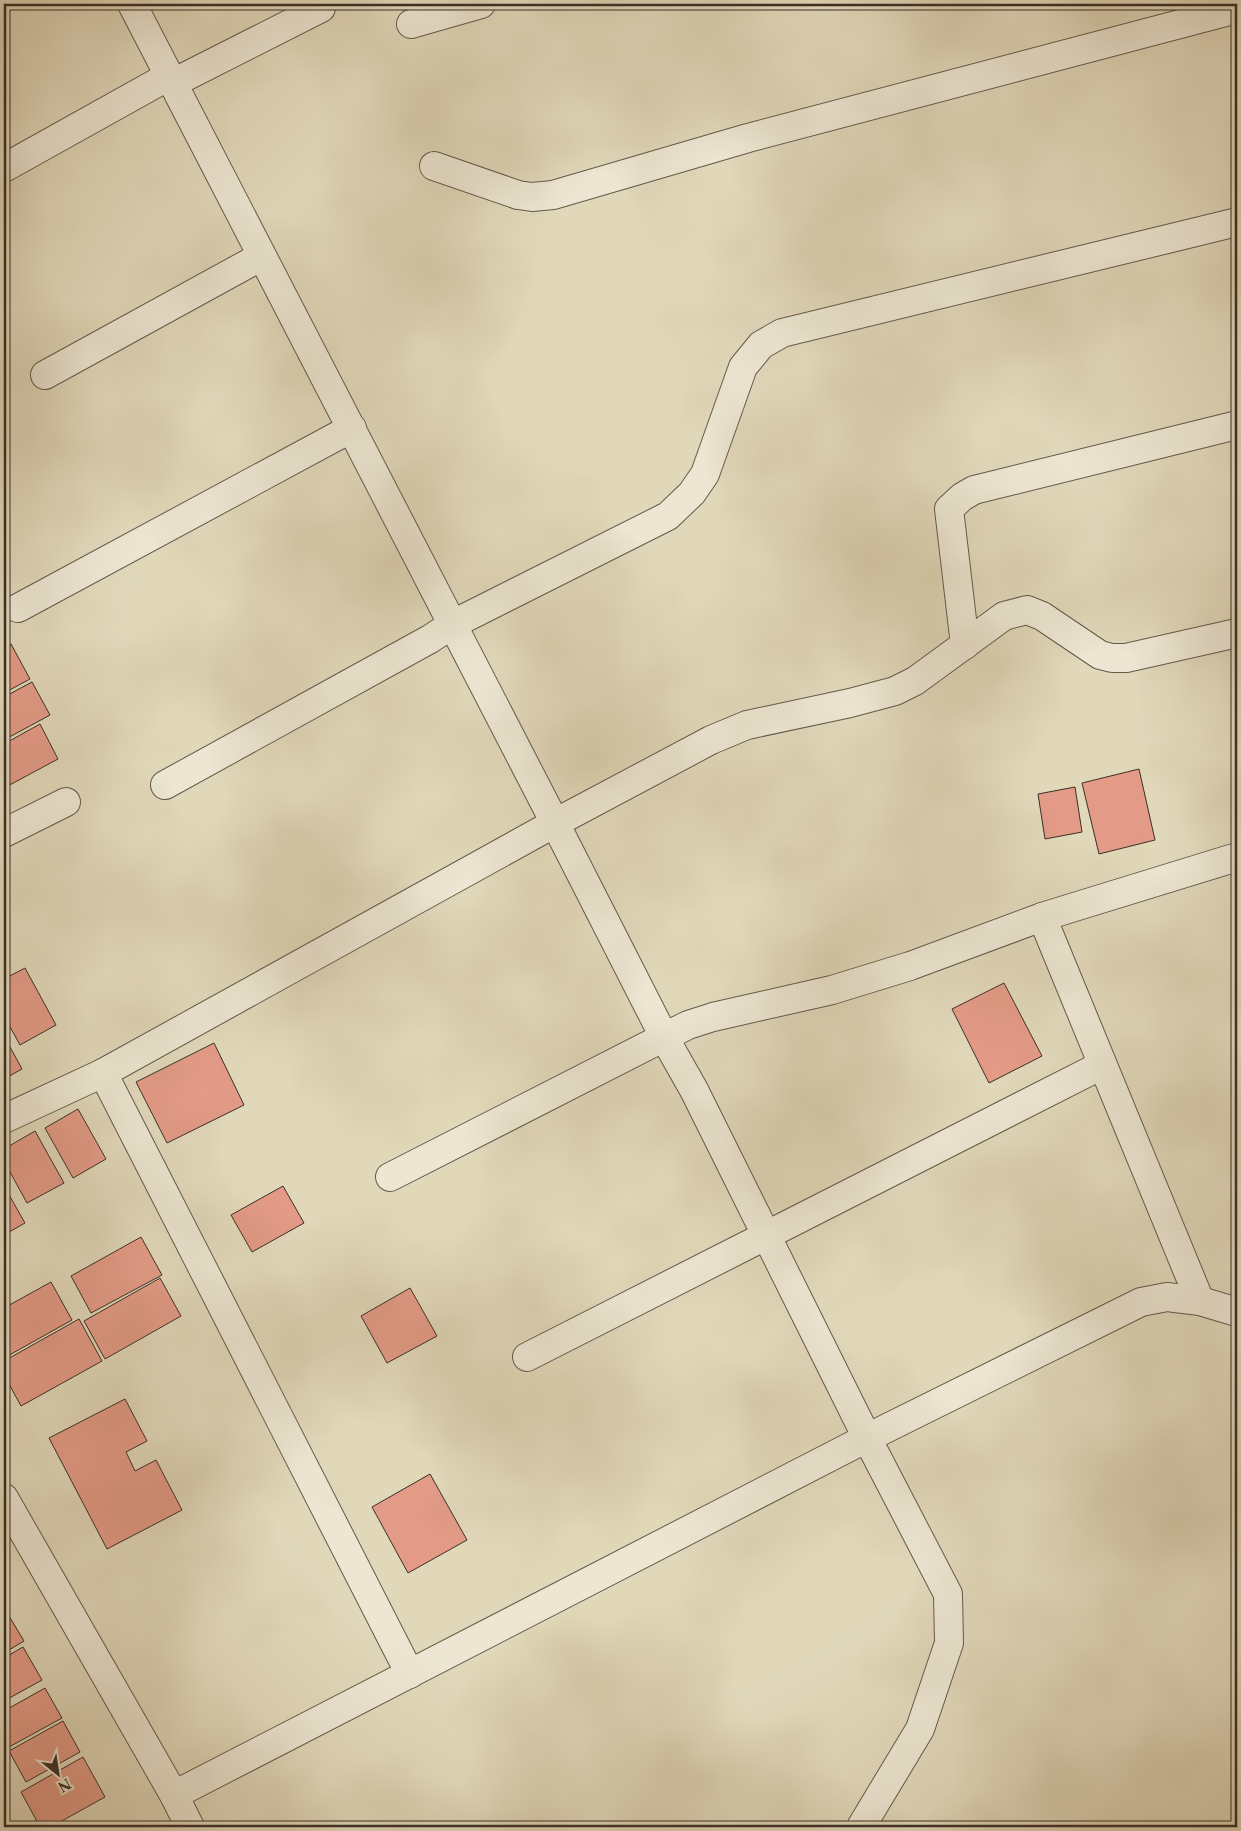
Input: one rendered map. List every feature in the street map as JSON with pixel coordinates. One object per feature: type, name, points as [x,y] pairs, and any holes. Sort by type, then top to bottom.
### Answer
[{"type":"street","points":[[132,4],[556,823],[664,1037],[694,1090],[867,1438],[948,1594],[948,1643],[920,1729],[861,1827]]},
{"type":"street","points":[[411,24],[481,4]]},
{"type":"street","points":[[4,168],[171,80],[321,8]]},
{"type":"street","points":[[434,166],[518,195],[532,197],[552,195],[748,138],[1237,9]]},
{"type":"street","points":[[165,785],[430,639],[453,624],[668,516],[692,493],[705,474],[743,367],[762,345],[782,333],[1237,222]]},
{"type":"street","points":[[45,375],[262,256]]},
{"type":"street","points":[[965,645],[949,509],[962,497],[974,490],[1237,425]]},
{"type":"street","points":[[18,608],[352,428]]},
{"type":"street","points":[[4,1119],[103,1073],[556,823],[711,740],[747,725],[850,703],[895,691],[915,681],[1004,616],[1027,610],[1042,616],[1100,655],[1112,658],[1126,658],[1237,633]]},
{"type":"street","points":[[4,833],[66,802]]},
{"type":"street","points":[[390,1176],[688,1026],[713,1017],[832,990],[910,966],[1042,916],[1237,857]]},
{"type":"street","points":[[1042,916],[1200,1301]]},
{"type":"street","points":[[527,1357],[1102,1065]]},
{"type":"street","points":[[103,1073],[410,1674]]},
{"type":"street","points":[[174,1795],[867,1438],[1142,1302],[1167,1297],[1200,1301],[1237,1312]]},
{"type":"street","points":[[4,1498],[174,1795],[190,1827]]},
{"type":"building","points":[[11,644],[30,679],[4,693],[4,648]]},
{"type":"building","points":[[32,682],[50,715],[4,740],[4,697]]},
{"type":"building","points":[[40,724],[58,759],[4,788],[4,744]]},
{"type":"building","points":[[1139,769],[1155,840],[1099,854],[1082,783]]},
{"type":"building","points":[[1075,787],[1082,832],[1045,839],[1038,794]]},
{"type":"building","points":[[25,968],[56,1025],[20,1045],[4,1016],[4,979]]},
{"type":"building","points":[[1004,983],[1042,1056],[989,1083],[952,1009]]},
{"type":"building","points":[[4,1036],[22,1069],[4,1079]]},
{"type":"building","points":[[214,1043],[244,1105],[167,1143],[136,1082]]},
{"type":"building","points":[[78,1109],[106,1159],[73,1178],[45,1128]]},
{"type":"building","points":[[35,1131],[64,1183],[27,1203],[4,1161],[4,1149]]},
{"type":"building","points":[[4,1186],[25,1223],[4,1235]]},
{"type":"building","points":[[283,1186],[304,1223],[252,1252],[231,1215]]},
{"type":"building","points":[[141,1237],[162,1275],[91,1313],[71,1276]]},
{"type":"building","points":[[160,1278],[181,1316],[105,1359],[84,1321]]},
{"type":"building","points":[[51,1282],[72,1320],[4,1358],[4,1308]]},
{"type":"building","points":[[410,1288],[437,1336],[387,1363],[361,1316]]},
{"type":"building","points":[[79,1319],[102,1361],[21,1406],[4,1375],[4,1361]]},
{"type":"building","points":[[125,1399],[147,1441],[126,1452],[135,1471],[156,1460],[182,1510],[107,1549],[49,1438]]},
{"type":"building","points":[[430,1474],[467,1540],[408,1573],[372,1507]]},
{"type":"building","points":[[6,1611],[24,1641],[4,1653],[4,1612]]},
{"type":"building","points":[[23,1647],[42,1680],[4,1701],[4,1658]]},
{"type":"building","points":[[45,1688],[62,1718],[9,1747],[4,1739],[4,1711]]},
{"type":"building","points":[[63,1721],[80,1752],[26,1782],[9,1751]]},
{"type":"building","points":[[83,1757],[105,1797],[51,1827],[40,1827],[21,1792]]},
{"type":"building","points":[[4,1813],[12,1827],[4,1827]]}]
